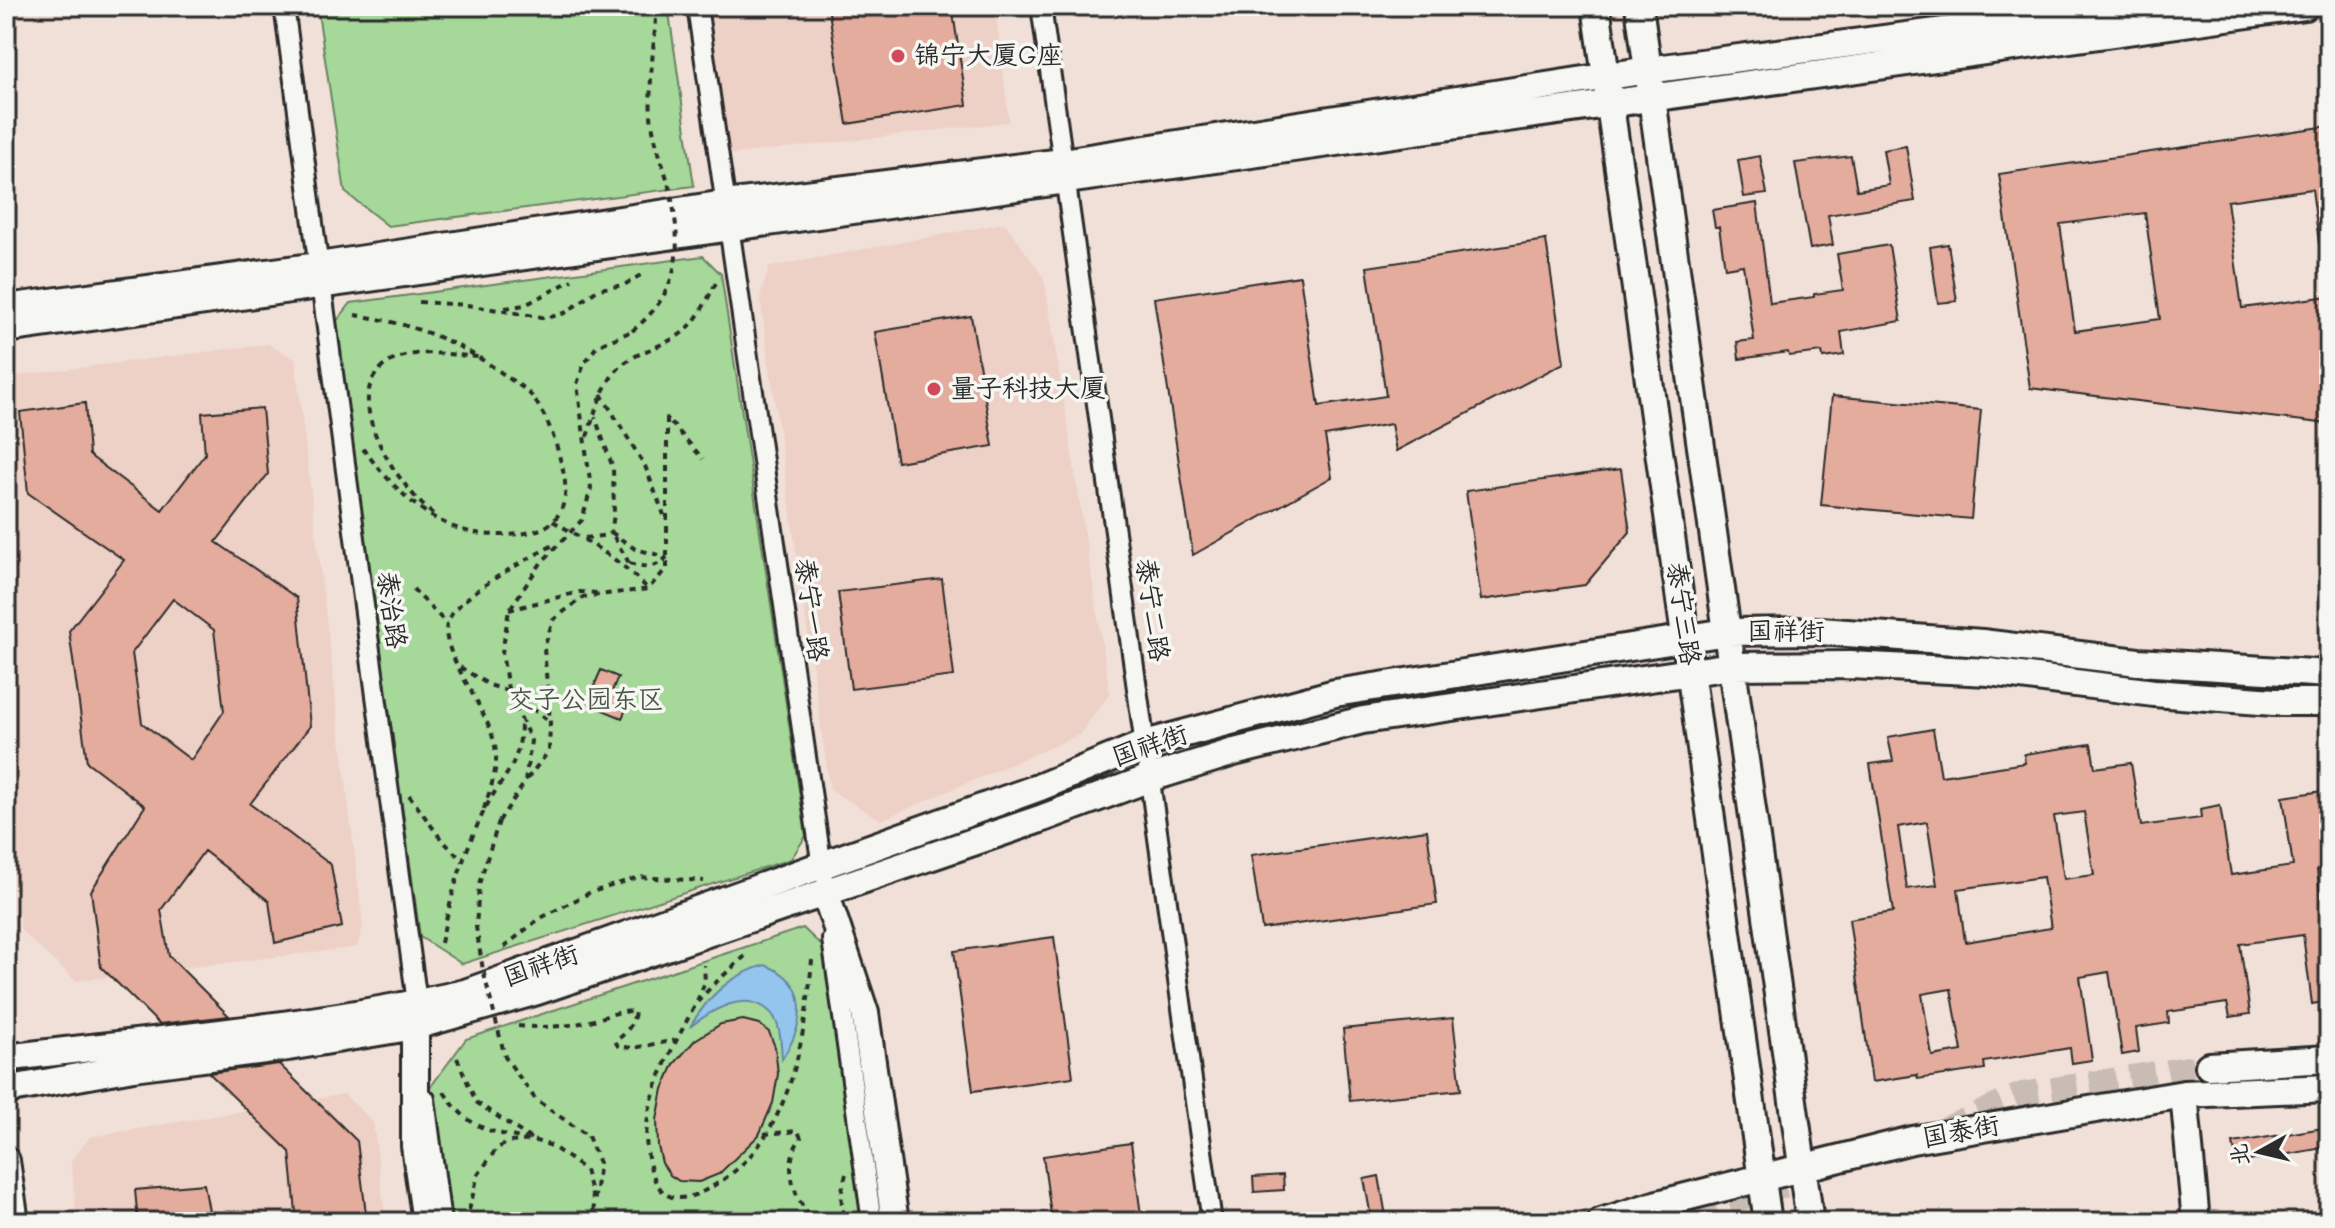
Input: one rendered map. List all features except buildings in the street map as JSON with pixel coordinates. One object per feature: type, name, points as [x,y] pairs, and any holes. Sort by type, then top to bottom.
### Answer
[{"type":"street","name":"泰治路","points":[[284,6],[441,1222]]},
{"type":"street","name":"泰宁一路","points":[[697,6],[872,1222]]},
{"type":"street","name":"泰宁二路","points":[[1041,6],[1212,1222]]},
{"type":"street","name":"泰宁三路","points":[[1596,6],[1688,639],[1768,1222]]},
{"type":"street","name":"泰宁三路","points":[[1639,6],[1810,1222]]},
{"type":"street","points":[[1064,171],[1648,70],[2133,6]]},
{"type":"street","points":[[6,329],[320,276],[727,216],[1610,104],[2305,6]]},
{"type":"street","points":[[6,308],[320,276]]},
{"type":"street","name":"国祥街","points":[[6,1058],[289,1024],[416,1015],[465,993],[1040,787],[1145,744],[1335,693],[1727,632],[1820,631],[1982,643],[2138,662],[2329,674]]},
{"type":"street","name":"国祥街","points":[[6,1090],[133,1067],[288,1047],[416,1015],[537,991],[1043,818],[1150,778],[1234,752],[1363,720],[1732,666],[1850,665],[1989,672],[2154,693],[2274,702],[2329,702]]},
{"type":"street","points":[[825,892],[865,1013],[895,1222]]},
{"type":"street","points":[[416,1015],[415,1146],[426,1222]]},
{"type":"street","points":[[2209,1066],[2329,1059]]},
{"type":"street","name":"国泰街","points":[[1601,1222],[1658,1204],[1912,1140],[2184,1094],[2329,1088]]},
{"type":"street","points":[[2184,1094],[2196,1222]]},
{"type":"street","points":[[6,1161],[15,1222]]},
{"type":"path","points":[[441,943],[453,885],[484,809],[496,755],[489,723],[449,644],[447,624],[458,605],[491,580],[559,541],[582,520],[591,488],[577,384],[584,364],[597,346],[632,331],[652,315],[668,290],[677,257],[672,200],[651,119],[650,78],[656,19]]},
{"type":"path","points":[[419,302],[501,309],[547,318],[565,313],[599,289],[624,285],[644,273]]},
{"type":"path","points":[[501,309],[525,305],[572,280]]},
{"type":"path","points":[[586,439],[601,394],[621,366],[681,334],[696,319],[717,281]]},
{"type":"path","points":[[355,315],[383,319],[446,338],[481,357],[533,396],[555,439],[565,477],[565,496],[553,521],[533,533],[497,536],[448,525],[413,504],[388,481],[356,441]]},
{"type":"path","points":[[448,525],[421,504],[390,466],[373,428],[367,404],[372,379],[388,363],[415,354],[481,357]]},
{"type":"path","points":[[601,394],[645,466],[665,518]]},
{"type":"path","points":[[594,415],[613,468],[614,515],[611,532],[629,563]]},
{"type":"path","points":[[592,1222],[599,1163],[588,1136],[536,1100],[505,1057],[483,970],[476,927],[479,884],[499,821],[549,751],[550,722],[544,648],[553,620],[583,597],[648,589],[667,568],[667,418],[703,459]]},
{"type":"path","points":[[553,521],[619,561],[648,589]]},
{"type":"path","points":[[585,538],[599,538],[611,532]]},
{"type":"path","points":[[611,532],[635,549],[667,557]]},
{"type":"path","points":[[525,782],[531,741],[509,691],[502,653],[509,610],[559,541]]},
{"type":"path","points":[[619,561],[650,568],[658,566],[667,557]]},
{"type":"path","points":[[413,589],[447,624]]},
{"type":"path","points":[[509,610],[579,592],[612,593]]},
{"type":"path","points":[[458,665],[489,685],[509,691],[550,722]]},
{"type":"path","points":[[484,809],[510,773],[521,741],[521,718]]},
{"type":"path","points":[[408,793],[441,839],[463,861]]},
{"type":"path","points":[[504,947],[539,919],[589,893],[639,877],[704,881]]},
{"type":"path","points":[[696,1004],[745,956]]},
{"type":"path","points":[[704,965],[705,982],[667,1059],[649,1108],[647,1143],[650,1169],[657,1186],[670,1197],[687,1198],[726,1178],[748,1158],[764,1134],[789,1089],[803,1043],[812,960]]},
{"type":"path","points":[[518,1026],[546,1028],[588,1022],[628,1011],[635,1012],[634,1020],[624,1035],[615,1041],[618,1046],[633,1048],[677,1040]]},
{"type":"path","points":[[457,1058],[476,1102],[533,1140]]},
{"type":"path","points":[[438,1084],[457,1113],[486,1130],[552,1146],[585,1170],[594,1203]]},
{"type":"path","points":[[764,1134],[798,1131],[801,1138],[793,1149],[791,1174],[804,1210],[815,1222]]},
{"type":"path","points":[[468,1221],[478,1175],[497,1148],[510,1142],[533,1140]]},
{"type":"path","points":[[847,1222],[843,1216],[841,1191],[849,1165]]},
{"type":"shaded area","points":[[708,6],[995,6],[1009,122],[727,155]]},
{"type":"shaded area","name":"量子科技大厦","points":[[1005,223],[1044,278],[1110,693],[1079,735],[881,820],[830,790],[760,297],[769,267]]},
{"type":"shaded area","points":[[268,344],[295,359],[363,925],[357,947],[76,981],[21,931],[6,800],[6,377]]},
{"type":"shaded area","points":[[344,1094],[373,1122],[386,1222],[77,1222],[71,1161],[90,1137]]},
{"type":"green space","points":[[317,6],[668,6],[694,186],[388,226],[345,192]]},
{"type":"green space","name":"交子公园东区","points":[[703,256],[721,274],[806,836],[791,859],[462,964],[420,937],[336,322],[351,303]]},
{"type":"green space","points":[[803,928],[823,947],[866,1222],[445,1222],[426,1093],[466,1039]]},
{"type":"water","points":[[765,965],[791,982],[800,1005],[796,1032],[782,1059],[776,1021],[760,1005],[739,1002],[728,1005],[690,1027],[721,988],[752,969]]},
{"type":"tunnel","points":[[1943,1131],[2022,1095],[2209,1066]]},
{"type":"tunnel","points":[[1653,1222],[1785,1185]]},
{"type":"place","name":"锦宁大厦G座","points":[[898,56]]},
{"type":"place","name":"量子科技大厦","points":[[934,389]]}]
